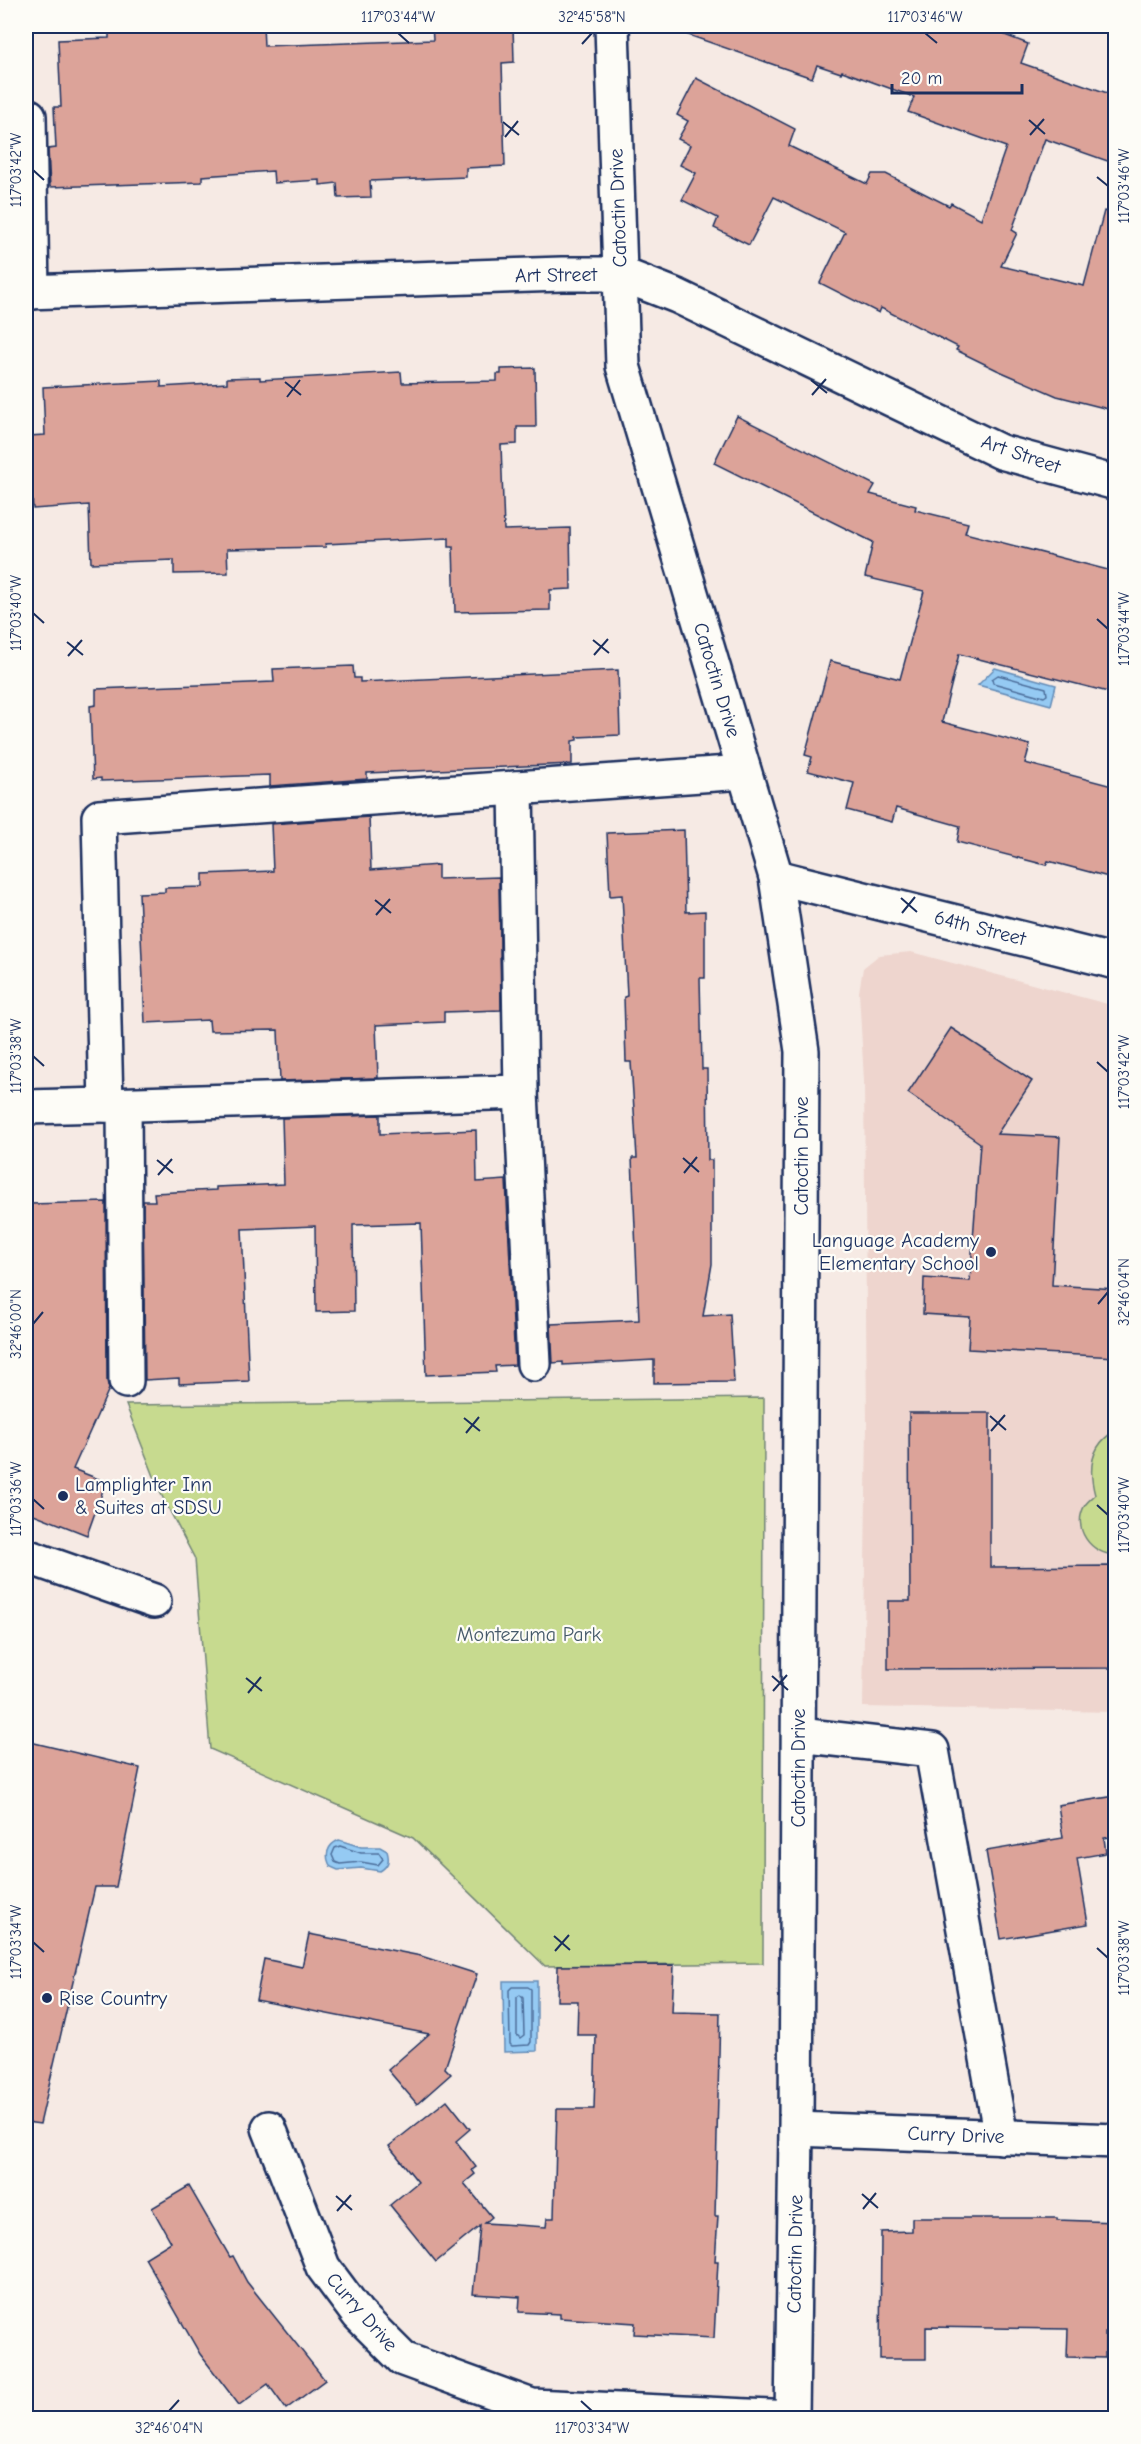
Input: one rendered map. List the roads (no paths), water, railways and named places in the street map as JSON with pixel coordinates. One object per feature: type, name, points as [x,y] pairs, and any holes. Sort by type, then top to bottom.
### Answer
[{"type":"street","name":"Catoctin Drive","points":[[612,26],[623,366],[776,877],[802,1051],[799,1735],[792,2418]]},
{"type":"street","points":[[29,116],[29,292]]},
{"type":"street","name":"Art Street","points":[[29,292],[551,274],[621,274],[677,296],[1001,452],[1116,483]]},
{"type":"street","points":[[126,1381],[115,1105],[99,817],[744,772]]},
{"type":"street","points":[[516,788],[522,1092],[534,1364]]},
{"type":"street","name":"64th Street","points":[[776,877],[1116,962]]},
{"type":"street","points":[[26,1107],[522,1092]]},
{"type":"street","points":[[26,1556],[154,1601]]},
{"type":"street","points":[[799,1735],[932,1750],[1001,2137]]},
{"type":"street","name":"Curry Drive","points":[[269,2128],[323,2267],[358,2314],[403,2359],[532,2406],[792,2418]]},
{"type":"street","name":"Curry Drive","points":[[796,2129],[1116,2141]]},
{"type":"water","points":[[995,668],[1056,685],[1051,705],[978,685]]},
{"type":"water","points":[[339,1840],[361,1847],[380,1847],[387,1851],[387,1865],[380,1871],[361,1868],[338,1870],[331,1867],[328,1851]]},
{"type":"water","points":[[503,1981],[537,1981],[537,2051],[504,2052]]},
{"type":"place","name":"Language Academy Elementary School","points":[[991,1252]]},
{"type":"place","name":"Lamplighter Inn & Suites at SDSU","points":[[63,1496]]},
{"type":"place","name":"Rise Country","points":[[47,1998]]},
{"type":"park label","name":"Montezuma Park","points":[[529,1634]]}]
